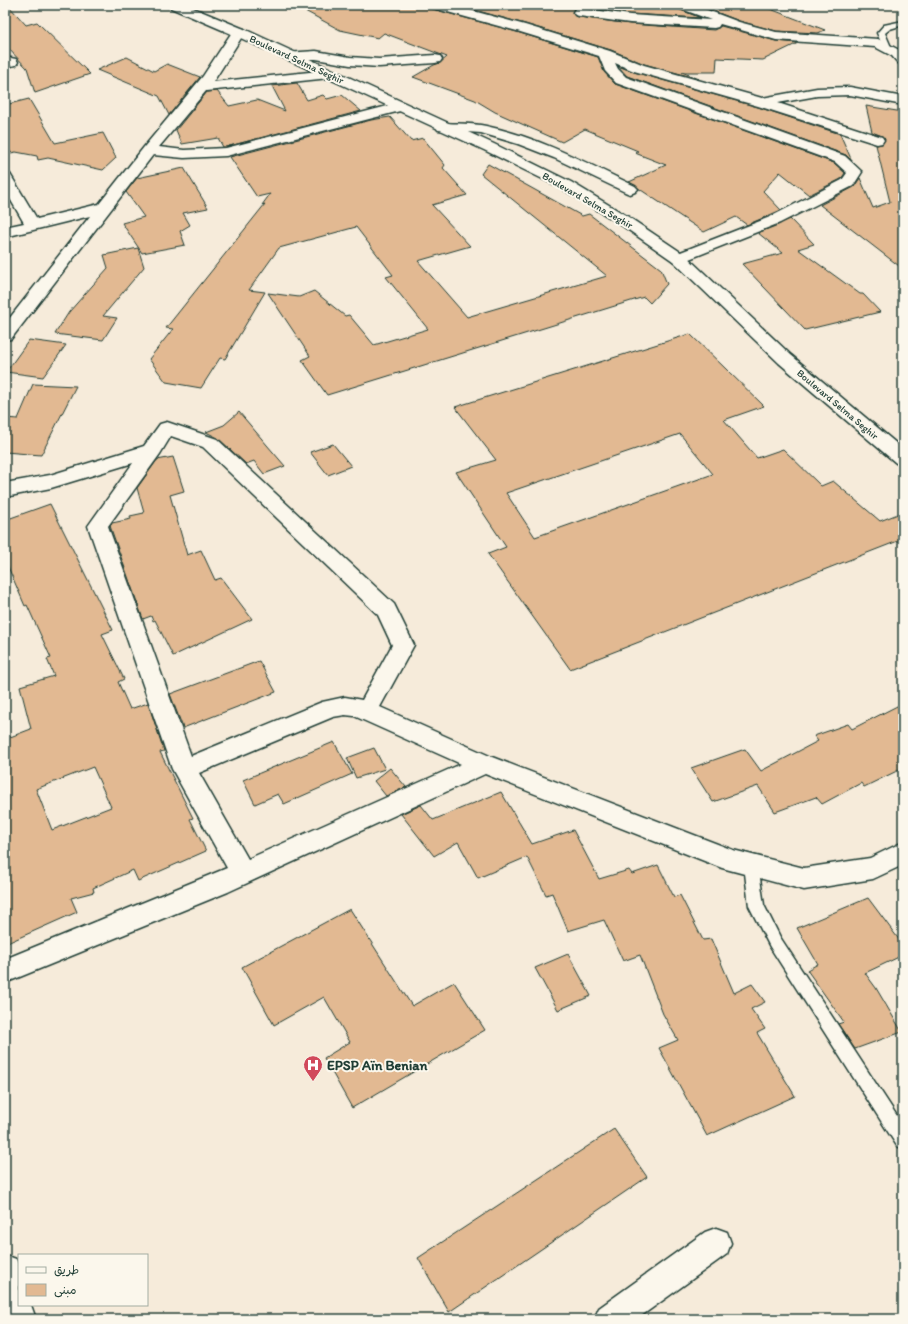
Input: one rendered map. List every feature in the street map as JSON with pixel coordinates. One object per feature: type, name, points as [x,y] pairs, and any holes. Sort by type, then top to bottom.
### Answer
[{"type":"street","name":"Boulevard Selma Seghir","points":[[175,5],[239,32],[399,107],[489,147],[566,185],[622,219],[679,258],[785,359],[903,459]]},
{"type":"street","points":[[437,5],[521,28],[605,54],[639,68],[763,103],[877,140]]},
{"type":"street","points":[[683,5],[735,25],[776,36],[878,43],[897,53],[903,60]]},
{"type":"street","points":[[580,12],[658,21],[735,25]]},
{"type":"street","points":[[5,335],[149,150],[223,59],[239,32]]},
{"type":"street","points":[[605,54],[612,71],[621,80],[840,159],[855,172],[848,183],[775,220],[679,258]]},
{"type":"street","points":[[291,56],[316,55],[350,61],[379,62],[435,58]]},
{"type":"street","points":[[201,87],[329,74]]},
{"type":"street","points":[[763,103],[824,92],[850,91],[903,101]]},
{"type":"street","points":[[149,150],[184,154],[226,152],[399,107]]},
{"type":"street","points":[[443,127],[484,129],[509,136],[551,152],[630,189]]},
{"type":"street","points":[[5,177],[33,225]]},
{"type":"street","points":[[5,232],[106,207]]},
{"type":"street","points":[[242,873],[184,769],[98,526],[153,450],[167,428],[210,443],[386,610],[403,645],[367,711]]},
{"type":"street","points":[[5,490],[52,481],[153,450]]},
{"type":"street","points":[[184,769],[330,708],[345,706],[357,707],[484,764],[731,860],[804,879],[874,868],[903,853]]},
{"type":"street","points":[[5,971],[242,873],[484,764]]},
{"type":"street","points":[[610,1319],[716,1243]]},
{"type":"street","points":[[5,1270],[20,1319]]},
{"type":"lane","points":[[887,47],[881,33],[887,27],[903,23]]},
{"type":"lane","points":[[751,865],[757,906],[775,942],[903,1140]]},
{"type":"building","points":[[5,5],[8,5],[26,25],[37,22],[90,74],[35,93],[27,68],[5,45]]},
{"type":"building","points":[[294,5],[430,5],[433,9],[517,32],[598,57],[604,72],[615,84],[834,163],[845,173],[841,179],[809,195],[780,172],[763,191],[781,210],[747,225],[736,217],[704,232],[629,182],[666,165],[635,153],[638,151],[585,129],[562,142],[495,112],[475,100],[413,77],[440,63],[447,57],[384,33],[378,38],[340,30]]},
{"type":"building","points":[[457,5],[676,5],[678,9],[701,18],[630,14],[579,7],[574,8],[572,13],[579,17],[630,24],[714,30],[721,26],[776,41],[798,43],[763,60],[717,58],[716,72],[682,72],[699,79],[644,64],[611,50]]},
{"type":"building","points":[[698,5],[760,5],[825,30],[818,33],[776,31],[739,21]]},
{"type":"building","points":[[127,57],[154,71],[167,64],[200,77],[169,115],[159,96],[97,70]]},
{"type":"building","points":[[618,66],[634,72],[758,107],[840,134],[852,161],[846,155],[627,76]]},
{"type":"building","points":[[297,83],[307,100],[323,95],[327,99],[342,95],[361,111],[226,147],[223,147],[218,138],[182,144],[176,130],[207,92],[217,91],[229,106],[257,100],[285,111],[272,86]]},
{"type":"building","points":[[29,99],[55,143],[103,133],[116,158],[103,170],[48,158],[38,160],[37,156],[16,152],[11,153],[5,142],[5,105]]},
{"type":"building","points":[[866,106],[903,112],[903,269],[820,205],[854,187],[860,178],[873,208],[890,202],[876,145],[882,144],[885,139],[882,136],[872,132]]},
{"type":"building","points":[[390,117],[411,141],[423,138],[445,165],[443,168],[467,195],[432,205],[470,246],[418,261],[467,317],[607,276],[481,174],[488,164],[582,216],[589,214],[661,269],[667,284],[650,303],[644,297],[327,395],[302,360],[310,356],[268,293],[299,297],[314,291],[345,316],[349,315],[374,345],[428,329],[386,277],[393,275],[356,227],[279,248],[249,290],[265,292],[225,359],[220,358],[201,388],[166,382],[149,359],[173,329],[166,328],[265,204],[262,205],[270,194],[257,197],[230,157],[371,120]]},
{"type":"building","points":[[184,168],[208,208],[183,213],[190,225],[180,231],[185,245],[142,253],[122,223],[144,217],[126,192],[137,178]]},
{"type":"building","points":[[790,219],[814,244],[798,249],[860,294],[863,294],[880,312],[805,330],[742,264],[783,253],[758,233]]},
{"type":"building","points":[[138,248],[144,267],[103,316],[117,318],[103,340],[55,334],[69,312],[108,268],[104,255]]},
{"type":"building","points":[[690,334],[764,406],[724,420],[757,458],[783,449],[821,486],[833,481],[880,521],[903,512],[903,539],[570,669],[488,554],[506,547],[456,472],[496,460],[455,407]],"holes":[[[680,434],[713,474],[535,537],[506,493]]]},
{"type":"building","points":[[29,340],[66,345],[43,377],[6,372]]},
{"type":"building","points":[[33,384],[76,386],[41,455],[5,452],[5,418],[18,419]]},
{"type":"building","points":[[239,412],[285,466],[264,474],[254,461],[246,464],[218,438],[206,432],[224,425]]},
{"type":"building","points":[[333,444],[351,466],[328,475],[310,452]]},
{"type":"building","points":[[173,457],[184,491],[170,495],[187,555],[201,550],[215,580],[221,578],[252,619],[173,656],[155,620],[153,621],[151,616],[143,619],[110,526],[112,523],[131,519],[130,516],[144,513],[137,488],[157,460]]},
{"type":"building","points":[[50,504],[113,630],[102,634],[124,679],[118,682],[130,709],[148,703],[164,751],[160,752],[193,818],[190,819],[206,851],[138,881],[133,870],[93,888],[94,892],[71,898],[77,912],[5,944],[5,739],[31,729],[20,686],[54,676],[47,659],[51,658],[27,605],[25,606],[5,560],[5,520]],"holes":[[[93,767],[111,807],[52,830],[36,789]]]},
{"type":"building","points":[[259,661],[276,692],[183,728],[170,694]]},
{"type":"building","points":[[903,703],[903,768],[864,787],[861,783],[822,804],[816,797],[775,812],[758,786],[713,802],[691,768],[745,749],[761,771],[818,741],[814,736],[848,724],[852,729]]},
{"type":"building","points":[[334,742],[352,774],[284,804],[278,794],[255,804],[243,780]]},
{"type":"building","points":[[374,748],[385,769],[356,778],[347,758]]},
{"type":"building","points":[[390,768],[406,787],[386,796],[374,781]]},
{"type":"building","points":[[501,792],[532,844],[573,830],[599,879],[629,870],[632,874],[658,865],[674,897],[680,895],[703,940],[711,939],[734,993],[752,984],[765,1002],[751,1009],[765,1029],[757,1033],[795,1096],[707,1136],[659,1048],[678,1040],[663,1014],[640,955],[623,961],[604,920],[568,931],[552,893],[546,895],[527,857],[478,878],[458,842],[434,856],[401,814],[421,805],[433,820]]},
{"type":"building","points":[[868,898],[903,945],[903,955],[865,973],[876,988],[902,1032],[855,1049],[838,1024],[844,1022],[807,970],[818,964],[797,928]]},
{"type":"building","points":[[350,909],[412,1006],[454,982],[485,1030],[352,1108],[324,1058],[350,1042],[324,997],[274,1025],[242,967]]},
{"type":"building","points":[[568,954],[591,996],[558,1010],[535,968]]},
{"type":"building","points":[[614,1129],[647,1177],[449,1312],[418,1258]]},
{"type":"place","name":"EPSP Aïn Benian","points":[[313,1082]]}]
